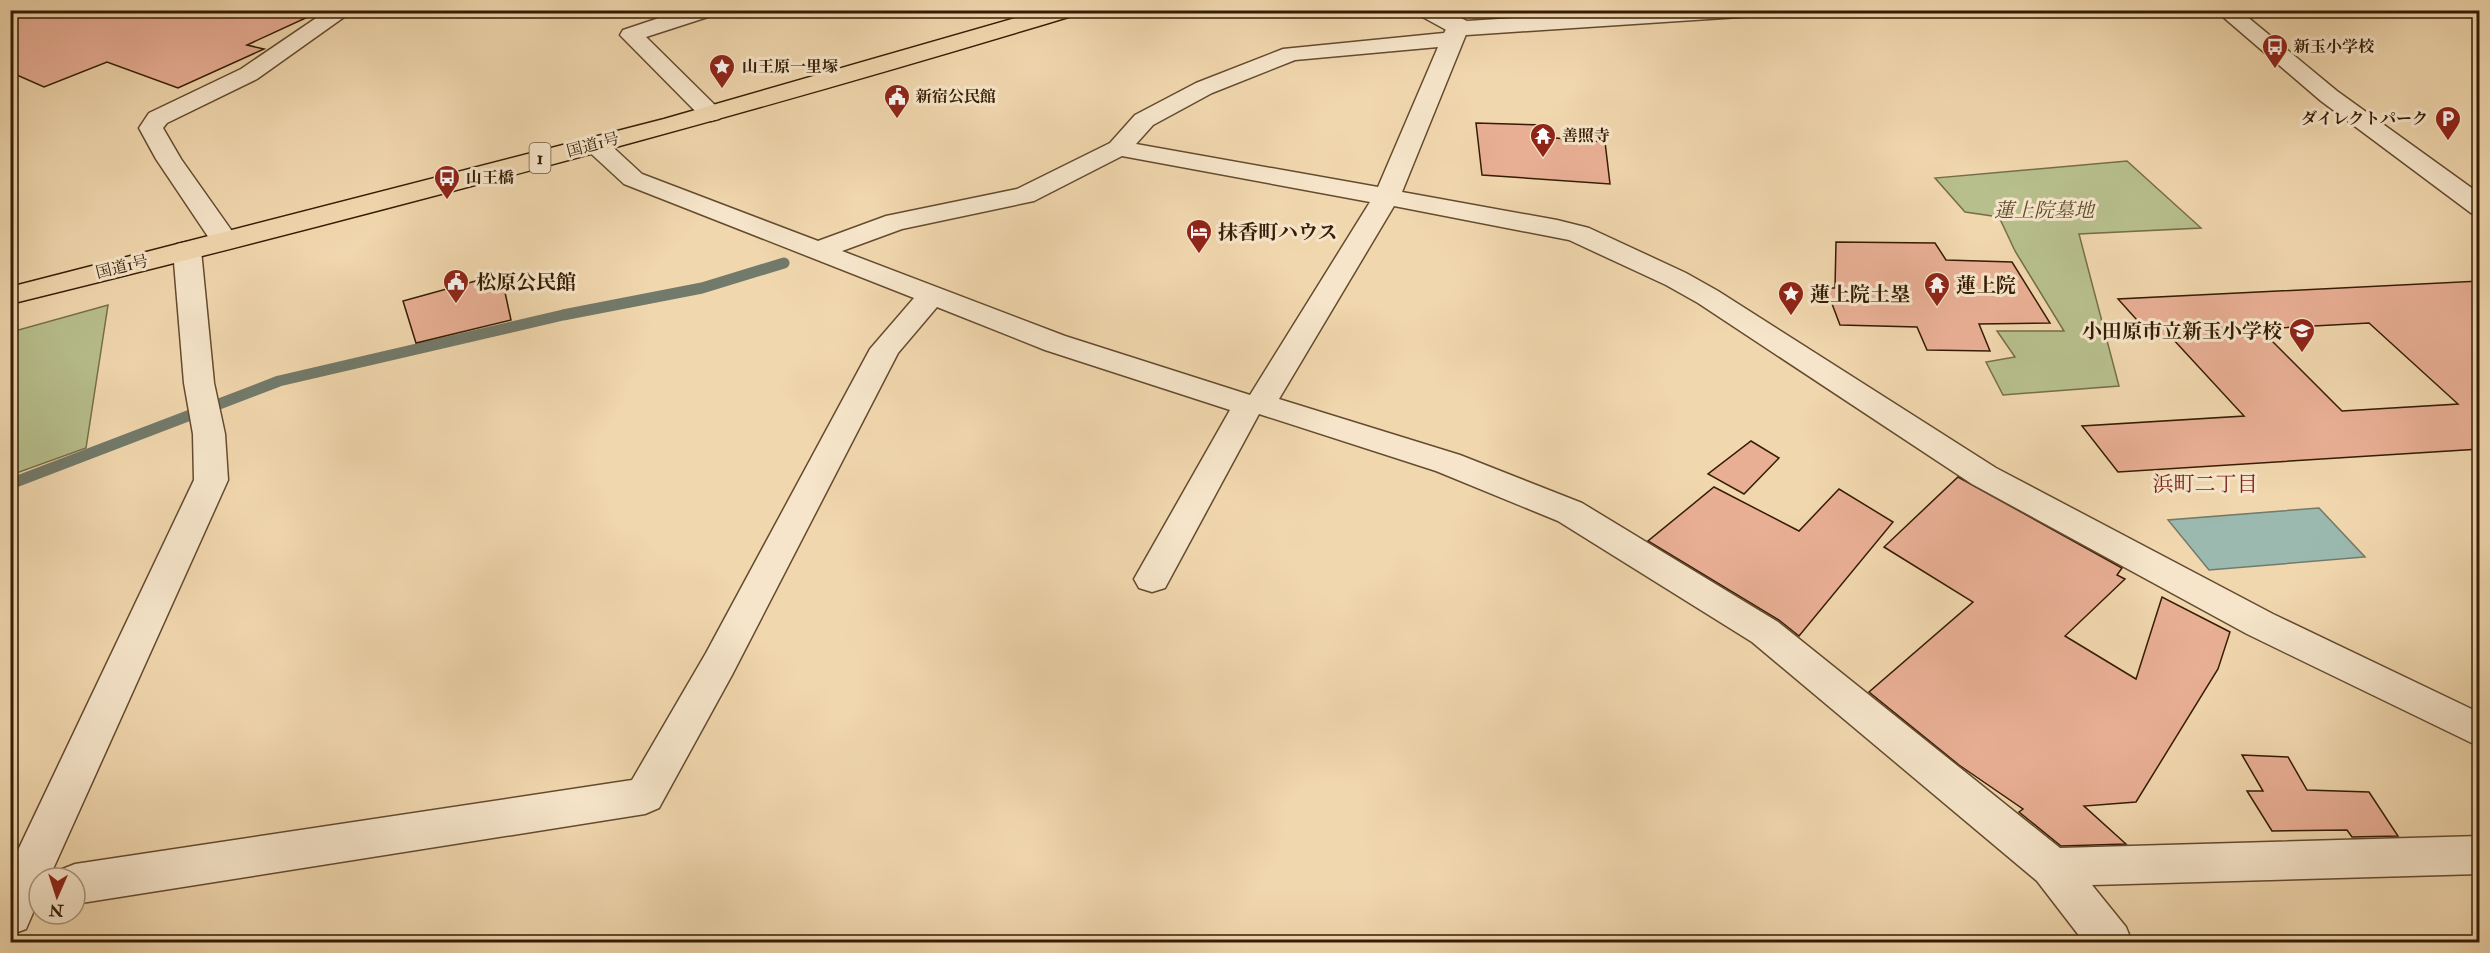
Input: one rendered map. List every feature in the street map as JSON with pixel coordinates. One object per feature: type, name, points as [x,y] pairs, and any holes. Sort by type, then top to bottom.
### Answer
[{"type":"highway","name":"国道1号","points":[[10,296],[711,114],[898,63],[1067,10]]},
{"type":"street","points":[[225,241],[169,159],[151,128],[158,118],[249,74],[318,25],[344,10]]},
{"type":"street","points":[[706,10],[631,35],[711,114]]},
{"type":"street","points":[[1427,10],[1455,33]]},
{"type":"street","points":[[816,251],[895,222],[1025,195],[1119,148],[1144,120],[1204,88],[1291,54],[1455,33],[1755,10]]},
{"type":"street","points":[[2225,10],[2329,96],[2480,207]]},
{"type":"street","points":[[1152,579],[1254,404],[1387,196],[1455,33]]},
{"type":"street","points":[[595,144],[633,179],[1055,343],[1448,463],[1570,512],[1765,632],[2052,867],[2110,942]]},
{"type":"street","points":[[1119,148],[1480,213],[1579,234],[1676,279],[1984,476],[2260,624],[2480,730]]},
{"type":"street","points":[[20,898],[211,480],[209,434],[199,383],[187,250]]},
{"type":"street","points":[[87,882],[645,796],[719,664],[885,349],[931,296]]},
{"type":"street","points":[[2052,867],[2480,855]]},
{"type":"green space","name":"蓮上院墓地","points":[[2127,161],[2201,228],[2079,234],[2119,386],[2003,395],[1986,362],[2015,357],[1997,331],[2064,331],[2015,251],[1999,217],[1965,212],[1935,178]]},
{"type":"green space","points":[[108,305],[86,448],[11,475],[11,332]]},
{"type":"water","points":[[2319,508],[2365,557],[2209,570],[2168,520]]},
{"type":"building","points":[[10,10],[323,10],[247,45],[264,49],[178,88],[107,62],[44,87],[10,72]]},
{"type":"building","name":"善照寺","points":[[1476,123],[1545,125],[1543,137],[1605,142],[1610,184],[1482,175]]},
{"type":"building","name":"蓮上院","points":[[1836,242],[1935,243],[1946,260],[2012,262],[2050,323],[1979,324],[1990,351],[1927,350],[1917,327],[1840,325],[1826,288],[1835,288]]},
{"type":"building","name":"松原公民館","points":[[501,274],[511,320],[416,343],[403,301]]},
{"type":"building","points":[[2480,281],[2480,449],[2118,472],[2082,426],[2244,416],[2172,338],[2154,339],[2118,299]],"holes":[[[2369,323],[2458,404],[2342,411],[2260,329]]]},
{"type":"building","points":[[1751,441],[1779,458],[1744,494],[1708,474]]},
{"type":"building","points":[[1958,477],[2122,568],[2117,575],[2125,579],[2065,636],[2136,679],[2162,597],[2230,632],[2218,669],[2136,802],[2084,806],[2126,844],[2061,846],[2019,812],[2023,809],[1959,765],[1869,692],[1973,602],[1884,547]]},
{"type":"building","points":[[1714,487],[1799,531],[1839,489],[1893,522],[1799,636],[1779,620],[1648,541]]},
{"type":"building","points":[[2242,755],[2288,757],[2307,790],[2369,792],[2398,836],[2352,837],[2347,830],[2272,831],[2247,791],[2263,791]]},
{"type":"waterway","points":[[10,484],[279,381],[563,315],[702,288],[784,263]]},
{"type":"place","name":"新玉小学校","points":[[2275,70]]},
{"type":"place","name":"山王原一里塚","points":[[722,90]]},
{"type":"place","name":"新宿公民館","points":[[897,120]]},
{"type":"place","name":"ダイレクトパーク","points":[[2448,142]]},
{"type":"place","name":"善照寺","points":[[1543,159]]},
{"type":"place","name":"山王橋","points":[[447,201]]},
{"type":"place","name":"抹香町ハウス","points":[[1199,255]]},
{"type":"place","name":"松原公民館","points":[[456,305]]},
{"type":"place","name":"蓮上院","points":[[1937,308]]},
{"type":"place","name":"蓮上院土塁","points":[[1791,317]]},
{"type":"place","name":"小田原市立新玉小学校","points":[[2302,354]]},
{"type":"district","name":"浜町二丁目","points":[[2205,484]]}]
